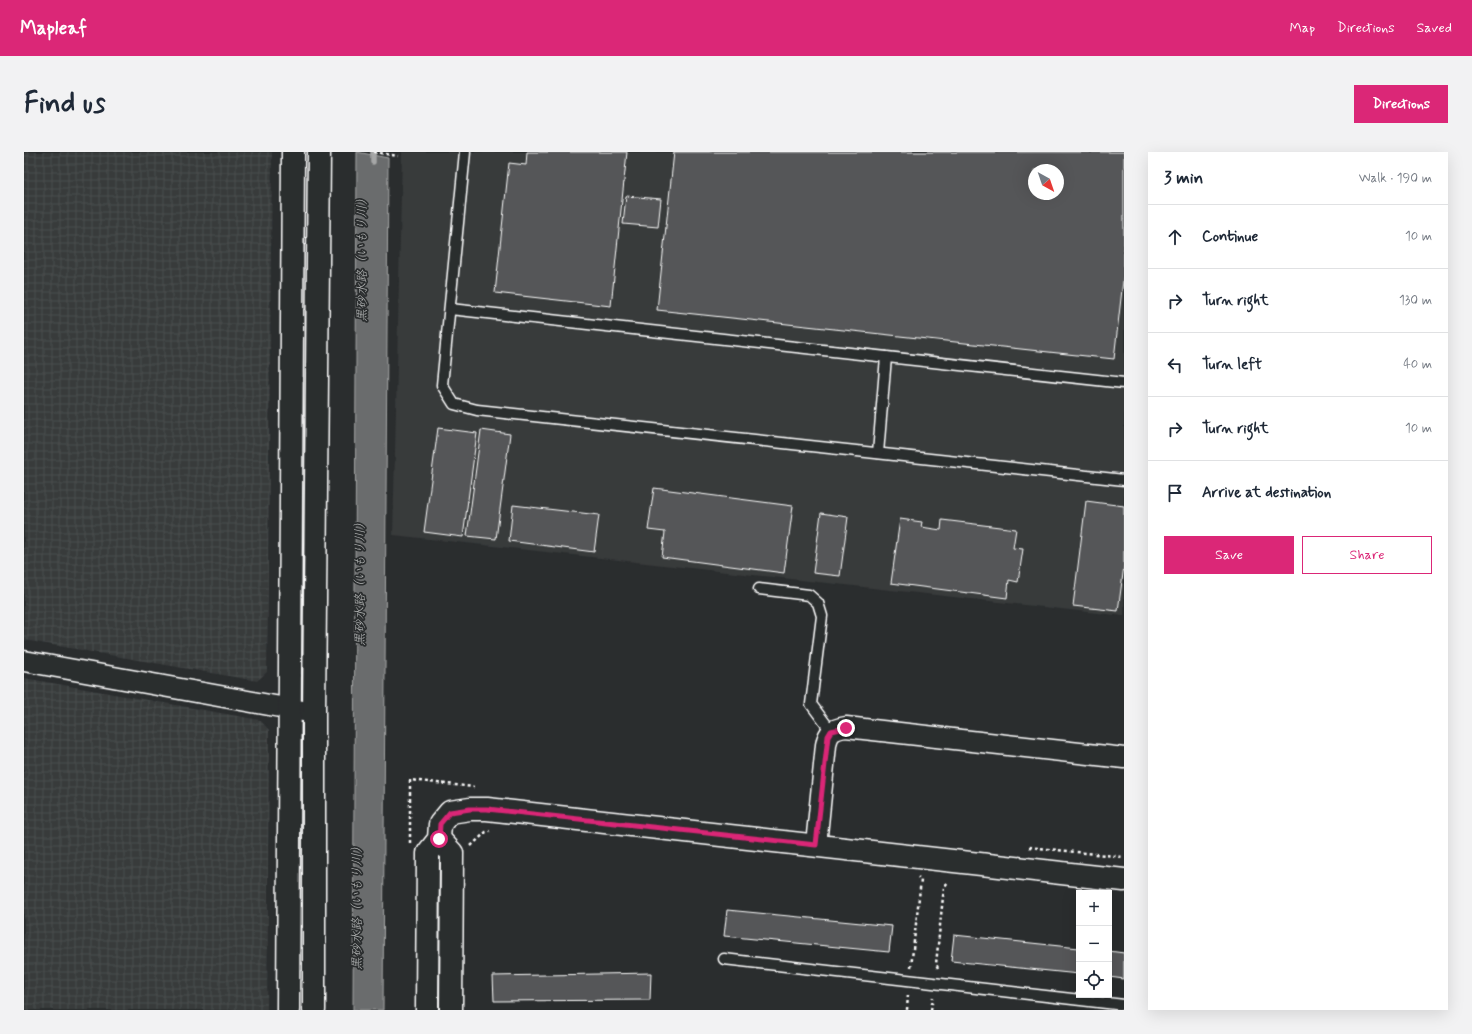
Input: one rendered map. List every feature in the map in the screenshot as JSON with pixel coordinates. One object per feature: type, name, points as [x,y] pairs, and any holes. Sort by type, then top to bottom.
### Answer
[{"type":"street","points":[[288,1010],[293,152]]},
{"type":"street","points":[[314,1010],[314,713],[320,152]]},
{"type":"street","points":[[24,661],[314,713]]},
{"type":"street","points":[[816,845],[826,745],[831,731],[846,728],[1124,758]]},
{"type":"street","points":[[427,1010],[428,854],[439,839],[440,824],[450,812],[470,809],[487,809],[1124,880]]},
{"type":"street","points":[[439,839],[452,853],[452,1010]]},
{"type":"lane","points":[[465,152],[442,385],[454,404],[477,410],[1124,480]]},
{"type":"lane","points":[[450,309],[1124,383]]},
{"type":"lane","points":[[878,453],[886,357]]},
{"type":"lane","points":[[759,589],[809,595],[818,603],[822,616],[812,704],[831,731]]},
{"type":"lane","points":[[724,959],[1124,1005]]},
{"type":"path","points":[[374,152],[398,156]]},
{"type":"path","points":[[466,850],[486,832],[494,830]]},
{"type":"path","points":[[908,970],[912,966],[921,880],[918,877]]},
{"type":"path","points":[[941,971],[936,964],[944,884],[952,880]]},
{"type":"path","points":[[907,1010],[909,992]]},
{"type":"path","points":[[931,1010],[933,994]]},
{"type":"shaded area","points":[[24,152],[272,152],[267,672],[257,681],[24,640]]},
{"type":"shaded area","points":[[402,152],[1124,152],[1124,616],[393,535]]},
{"type":"shaded area","points":[[24,678],[260,720],[269,730],[267,1010],[24,1010]]},
{"type":"water","points":[[357,152],[388,158],[383,1010],[353,1010]]},
{"type":"building","points":[[527,152],[627,152],[611,306],[495,293],[509,163],[526,165]]},
{"type":"building","points":[[674,152],[1124,152],[1124,272],[1114,359],[657,310]]},
{"type":"building","points":[[626,196],[661,199],[658,227],[623,224]]},
{"type":"building","points":[[438,428],[477,433],[463,537],[424,532]]},
{"type":"building","points":[[481,430],[510,434],[496,539],[467,536]]},
{"type":"building","points":[[654,488],[793,506],[784,573],[662,557],[665,532],[648,530]]},
{"type":"building","points":[[1086,501],[1124,506],[1124,566],[1118,611],[1073,606]]},
{"type":"building","points":[[513,505],[599,515],[594,552],[509,541]]},
{"type":"building","points":[[821,513],[848,517],[840,576],[813,573]]},
{"type":"building","points":[[900,519],[922,522],[921,527],[941,530],[942,520],[1016,529],[1013,548],[1023,549],[1018,582],[1009,580],[1007,598],[891,583]]},
{"type":"building","points":[[727,910],[892,926],[889,952],[724,936]]},
{"type":"building","points":[[954,935],[1076,948],[1076,974],[951,961]]},
{"type":"building","points":[[1112,951],[1124,953],[1124,979],[1112,977]]},
{"type":"building","points":[[651,973],[650,1000],[494,1001],[493,976]]},
{"type":"waterway","name":"黒砂水路（いもり川）","points":[[373,152],[373,162]]},
{"type":"route","points":[[439,839],[440,824],[450,812],[470,809],[487,809],[816,845],[828,736],[831,731],[838,728],[846,728]]}]
